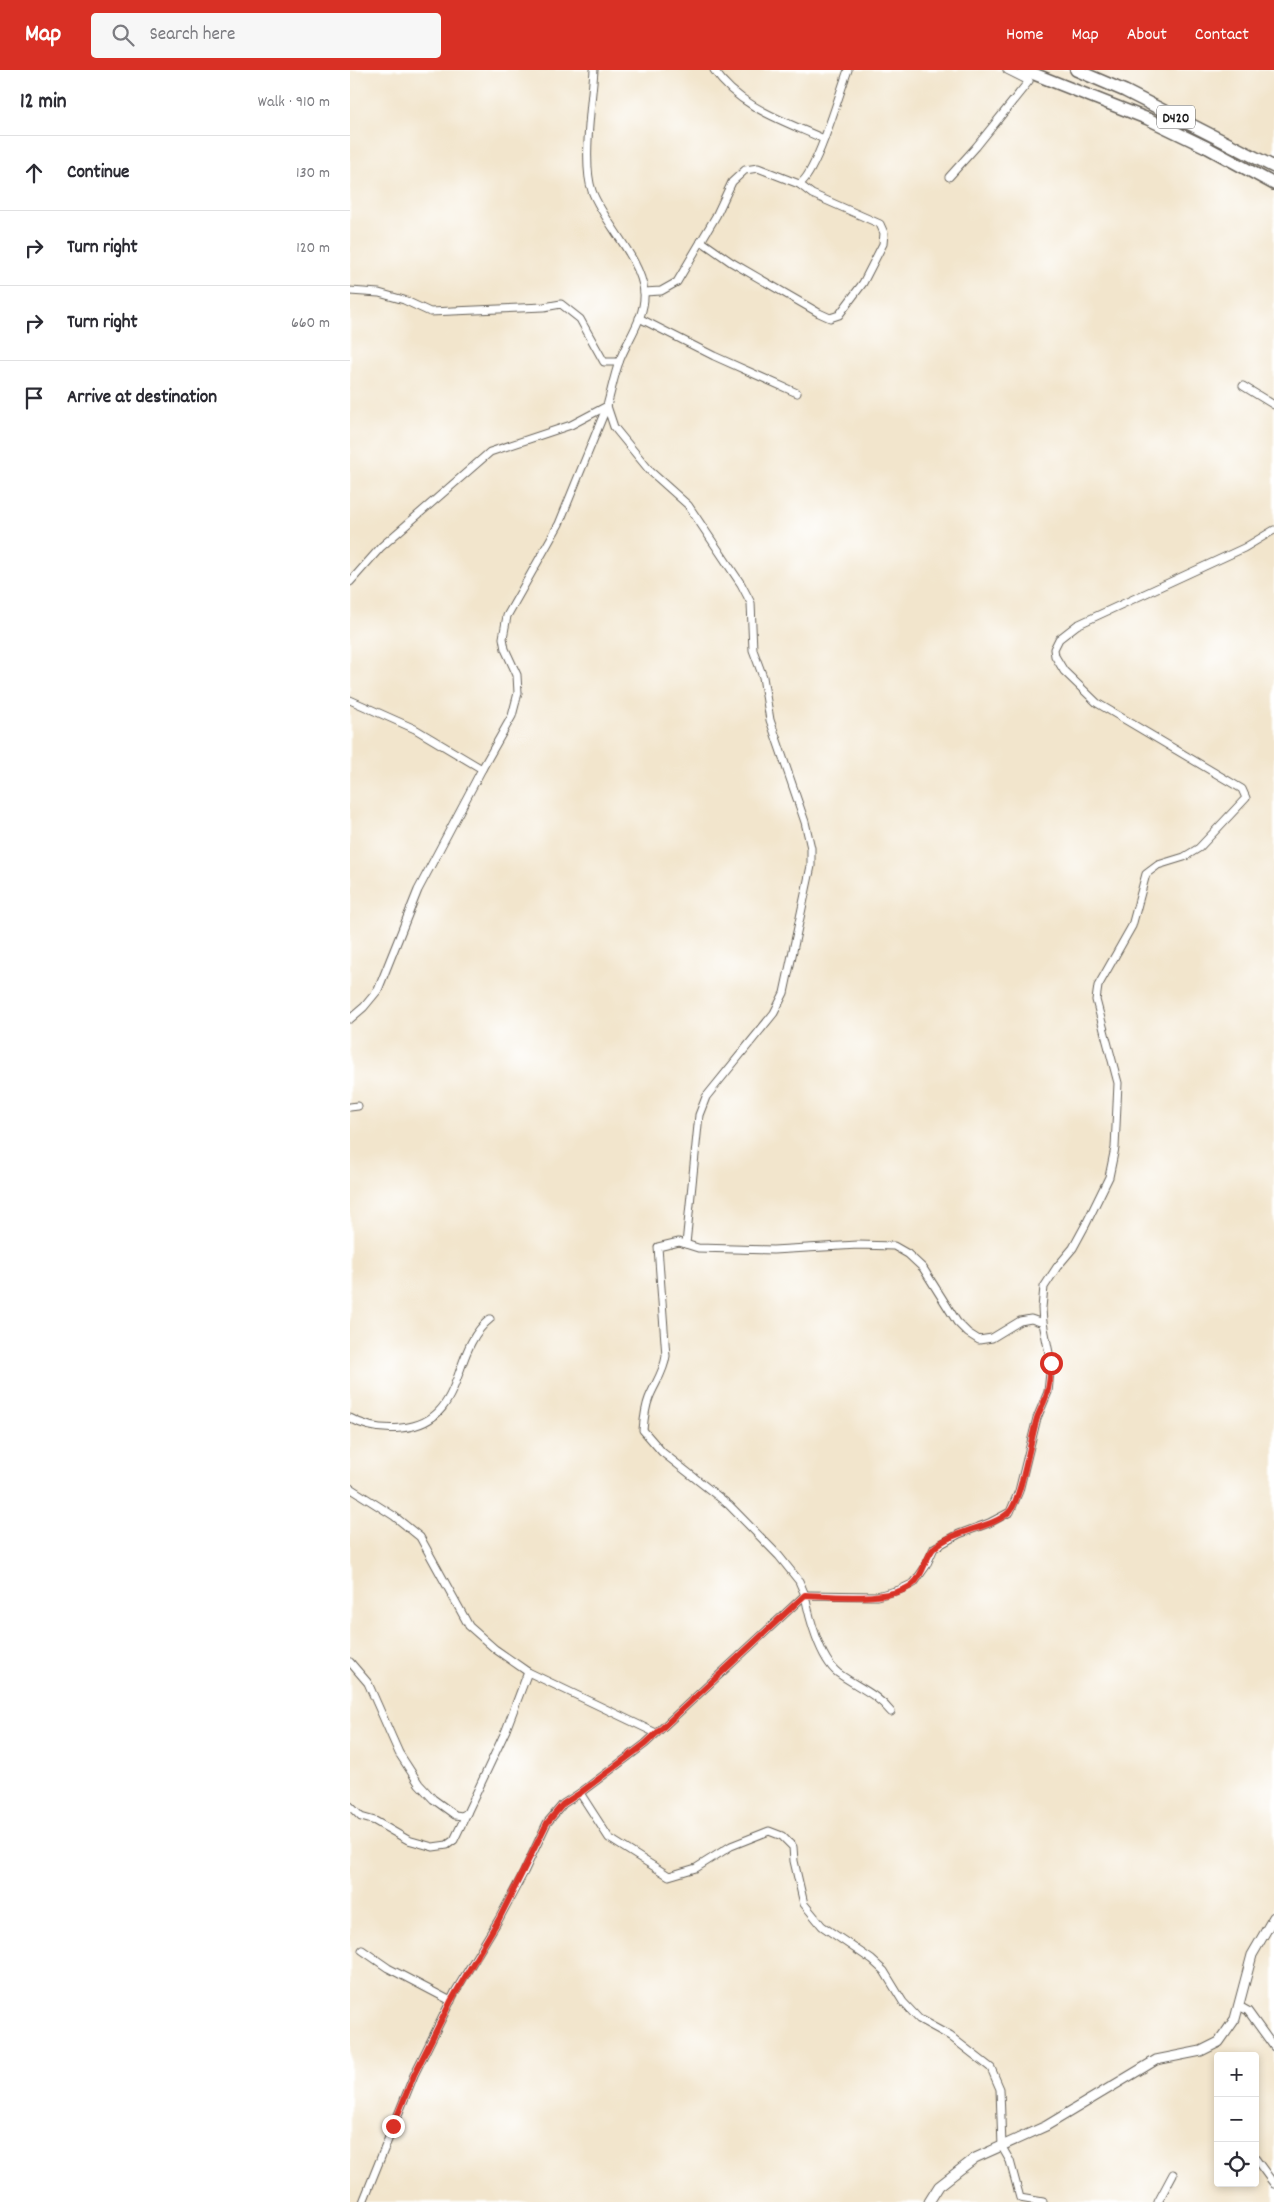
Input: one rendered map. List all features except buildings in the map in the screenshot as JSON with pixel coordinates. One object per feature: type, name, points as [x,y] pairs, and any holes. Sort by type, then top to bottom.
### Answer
[{"type":"highway","points":[[1024,70],[1148,119],[1208,148],[1274,184]]},
{"type":"highway","name":"D420","points":[[1076,70],[1125,91],[1274,167]]},
{"type":"street","points":[[350,1019],[364,1007],[378,990],[418,890],[512,716],[518,692],[517,676],[505,649],[503,638],[507,616],[559,524],[607,406],[619,362],[640,318],[644,292],[634,263],[609,223],[592,190],[588,152],[594,70]]},
{"type":"street","points":[[714,70],[722,82],[748,104],[824,139]]},
{"type":"street","points":[[799,184],[805,181],[824,139],[848,70]]},
{"type":"street","points":[[948,177],[976,147],[1029,81],[1007,70]]},
{"type":"street","points":[[644,292],[661,291],[677,282],[723,203],[732,182],[745,170],[758,168],[799,184],[812,194],[880,224],[884,233],[882,244],[863,284],[839,315],[830,318],[732,262],[701,241]]},
{"type":"street","points":[[350,291],[379,293],[404,300],[430,312],[544,307],[561,304],[580,319],[595,349],[604,362],[619,362]]},
{"type":"street","points":[[640,318],[714,356],[797,393]]},
{"type":"street","points":[[1243,386],[1274,405]]},
{"type":"street","points":[[350,582],[381,547],[490,452],[571,425],[607,406]]},
{"type":"street","points":[[607,406],[614,428],[650,472],[688,505],[741,584],[751,603],[753,650],[763,677],[770,720],[787,764],[811,848],[811,866],[784,993],[774,1013],[706,1097],[699,1115],[686,1244]]},
{"type":"street","points":[[362,2202],[414,2075],[451,2001],[499,1919],[547,1823],[563,1804],[580,1793],[656,1733],[805,1595],[877,1596],[899,1590],[914,1583],[926,1566],[934,1548],[959,1534],[989,1523],[1010,1512],[1019,1491],[1037,1418],[1048,1392],[1051,1363],[1043,1323],[1044,1287],[1057,1267],[1073,1248],[1086,1224],[1109,1177],[1115,1148],[1118,1083],[1096,1000],[1098,986],[1132,926],[1146,874],[1158,865],[1184,857],[1199,848],[1246,798],[1242,789],[1097,703],[1064,671],[1055,656],[1054,649],[1059,640],[1077,625],[1244,548],[1274,530]]},
{"type":"street","points":[[350,700],[415,729],[482,770]]},
{"type":"street","points":[[350,1107],[358,1106]]},
{"type":"street","points":[[892,1712],[881,1699],[837,1672],[819,1645],[799,1580],[780,1556],[729,1505],[662,1452],[643,1430],[644,1415],[649,1398],[665,1366],[666,1356],[658,1247],[680,1242],[698,1248],[773,1250],[858,1245],[894,1246],[908,1254],[923,1268],[957,1322],[968,1333],[979,1340],[992,1338],[1020,1322],[1031,1319],[1043,1323]]},
{"type":"street","points":[[350,1418],[366,1426],[388,1429],[413,1427],[427,1420],[446,1405],[467,1350],[482,1325],[490,1319]]},
{"type":"street","points":[[350,1488],[394,1516],[420,1537],[469,1626],[495,1649],[528,1672],[656,1733]]},
{"type":"street","points":[[350,1662],[368,1684],[399,1753],[419,1784],[433,1799],[455,1815],[462,1816],[467,1813]]},
{"type":"street","points":[[350,1806],[361,1817],[375,1821],[408,1840],[432,1847],[447,1845],[454,1840],[506,1730],[528,1672]]},
{"type":"street","points":[[580,1793],[609,1838],[669,1876],[696,1868],[732,1846],[769,1831],[782,1836],[793,1847],[804,1904],[822,1926],[872,1960],[884,1971],[903,2002],[919,2019],[950,2036],[991,2068],[1000,2089],[1002,2146],[1010,2161],[1020,2198],[1043,2202]]},
{"type":"street","points":[[929,2202],[939,2186],[975,2158],[1046,2126],[1156,2060],[1201,2051],[1220,2042],[1235,2019],[1252,1955],[1274,1917]]},
{"type":"street","points":[[362,1950],[388,1968],[451,2001]]},
{"type":"street","points":[[1239,2006],[1248,2011],[1274,2047]]},
{"type":"street","points":[[1259,2163],[1274,2184]]},
{"type":"street","points":[[1158,2202],[1173,2174]]},
{"type":"route","points":[[393,2126],[414,2075],[456,1992],[499,1919],[547,1823],[563,1804],[645,1744],[805,1595],[877,1596],[899,1590],[914,1583],[926,1566],[934,1548],[959,1534],[989,1523],[1010,1512],[1019,1491],[1037,1418],[1048,1392],[1051,1363]]}]
